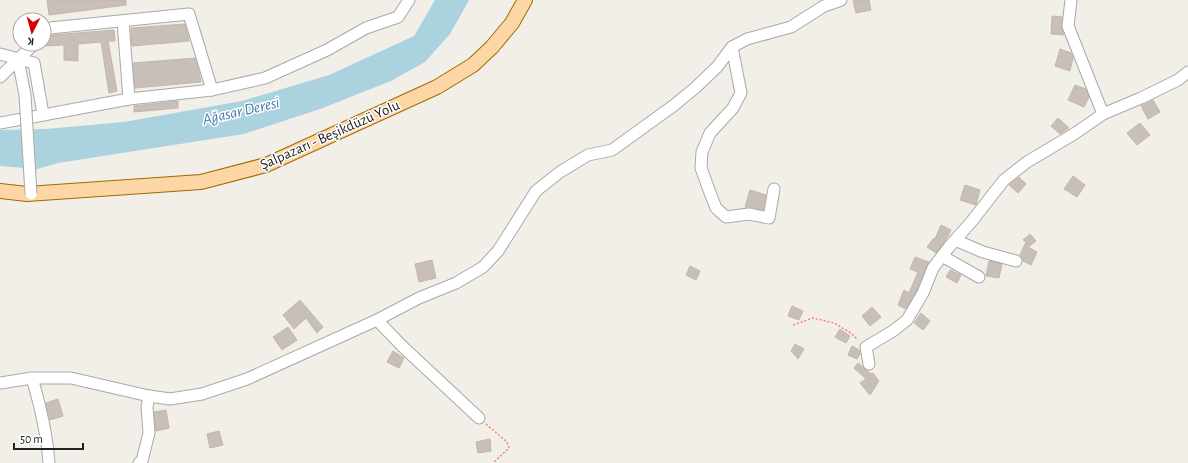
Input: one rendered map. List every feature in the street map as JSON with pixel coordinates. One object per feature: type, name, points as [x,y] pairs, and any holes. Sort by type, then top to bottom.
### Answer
[{"type":"main road","name":"Şalpazarı - Beşikdüzü Yolu","points":[[0,191],[31,194],[201,182],[266,165],[437,87],[472,65],[492,47],[512,23],[525,0]]},
{"type":"street","points":[[0,123],[129,99],[212,90],[265,78],[327,50],[366,28],[398,17],[409,0]]},
{"type":"street","points":[[0,382],[32,378],[71,378],[149,396],[170,399],[202,394],[247,379],[377,320],[419,298],[456,283],[483,267],[498,252],[536,191],[560,172],[588,155],[612,150],[673,106],[717,67],[732,47],[747,39],[790,27],[824,6],[841,0]]},
{"type":"street","points":[[1071,0],[1068,26],[1103,114]]},
{"type":"street","points":[[52,28],[189,14],[212,90]]},
{"type":"street","points":[[122,21],[129,99]]},
{"type":"street","points":[[732,47],[742,93],[733,108],[710,132],[702,152],[701,168],[716,208],[726,217],[749,214],[769,218],[774,189]]},
{"type":"street","points":[[0,77],[25,52]]},
{"type":"street","points":[[0,54],[34,63],[44,114]]},
{"type":"street","points":[[18,59],[25,95],[31,194]]},
{"type":"street","points":[[869,364],[866,347],[893,331],[907,320],[923,293],[933,268],[955,240],[972,222],[1004,180],[1027,162],[1074,134],[1103,114],[1178,80],[1188,72]]},
{"type":"street","points":[[955,240],[983,252],[1016,261]]},
{"type":"street","points":[[942,256],[979,277]]},
{"type":"street","points":[[377,320],[402,346],[479,418]]},
{"type":"street","points":[[32,378],[40,403],[48,446],[49,463]]},
{"type":"street","points":[[139,463],[142,461],[149,433],[147,407],[149,396]]},
{"type":"path","points":[[793,325],[813,318],[834,323],[851,333],[866,347]]},
{"type":"path","points":[[479,418],[507,442],[509,448],[493,463]]},
{"type":"water","name":"Ağasar Deresi","points":[[435,0],[469,0],[450,34],[425,62],[391,81],[320,109],[244,134],[58,163],[37,169],[0,166],[0,130],[46,129],[124,122],[242,101],[329,75],[414,36]]},
{"type":"building","points":[[47,0],[126,0],[126,5],[52,15],[52,12],[49,12]]},
{"type":"building","points":[[869,0],[871,10],[856,13],[853,1]]},
{"type":"building","points":[[1052,16],[1062,17],[1061,26],[1064,35],[1051,34]]},
{"type":"building","points":[[185,24],[189,41],[132,46],[131,28]]},
{"type":"building","points":[[114,30],[115,41],[108,41],[117,91],[109,93],[101,42],[78,44],[78,61],[64,60],[64,45],[52,46],[53,35]]},
{"type":"building","points":[[1060,49],[1071,53],[1073,58],[1070,71],[1055,66]]},
{"type":"building","points":[[195,58],[201,82],[135,88],[133,63]]},
{"type":"building","points":[[1075,85],[1086,89],[1089,97],[1084,107],[1068,100]]},
{"type":"building","points":[[1153,100],[1160,112],[1148,119],[1141,106]]},
{"type":"building","points":[[178,101],[178,108],[134,112],[134,106]]},
{"type":"building","points":[[1058,118],[1069,128],[1060,134],[1051,126]]},
{"type":"building","points":[[1140,123],[1150,135],[1137,145],[1127,133]]},
{"type":"building","points":[[1073,176],[1085,185],[1077,197],[1064,189]]},
{"type":"building","points":[[1019,177],[1026,184],[1018,193],[1009,185]]},
{"type":"building","points":[[965,185],[980,190],[976,205],[960,200]]},
{"type":"building","points":[[750,190],[766,195],[763,210],[745,207]]},
{"type":"building","points":[[941,225],[951,230],[936,253],[927,247],[934,238],[935,239]]},
{"type":"building","points":[[1030,234],[1036,241],[1028,247],[1037,252],[1031,265],[1023,261],[1020,255],[1026,242],[1023,240]]},
{"type":"building","points":[[915,257],[929,262],[917,290],[906,309],[898,305],[904,290],[909,293],[918,272],[910,269]]},
{"type":"building","points":[[432,260],[436,278],[419,282],[415,264]]},
{"type":"building","points":[[989,261],[1002,264],[999,278],[986,276]]},
{"type":"building","points":[[690,266],[700,271],[696,280],[686,275]]},
{"type":"building","points":[[950,270],[961,275],[957,283],[946,277]]},
{"type":"building","points":[[300,300],[323,327],[317,333],[306,318],[294,329],[283,315]]},
{"type":"building","points":[[792,306],[803,311],[799,320],[788,316]]},
{"type":"building","points":[[872,307],[881,317],[870,326],[862,316]]},
{"type":"building","points":[[921,313],[930,321],[923,330],[914,323]]},
{"type":"building","points":[[288,327],[297,340],[282,350],[273,337]]},
{"type":"building","points":[[840,329],[850,336],[846,343],[835,337]]},
{"type":"building","points":[[795,344],[804,349],[798,359],[791,351]]},
{"type":"building","points":[[852,346],[859,350],[860,354],[857,359],[848,355]]},
{"type":"building","points":[[393,351],[404,358],[399,368],[387,362]]},
{"type":"building","points":[[858,363],[871,374],[873,373],[879,381],[870,395],[860,383],[866,379],[854,368]]},
{"type":"building","points":[[58,399],[63,416],[50,420],[46,403]]},
{"type":"building","points":[[166,410],[169,428],[156,431],[154,412]]},
{"type":"building","points":[[219,431],[223,445],[210,448],[207,434]]},
{"type":"building","points":[[490,439],[491,451],[478,453],[476,442]]}]
